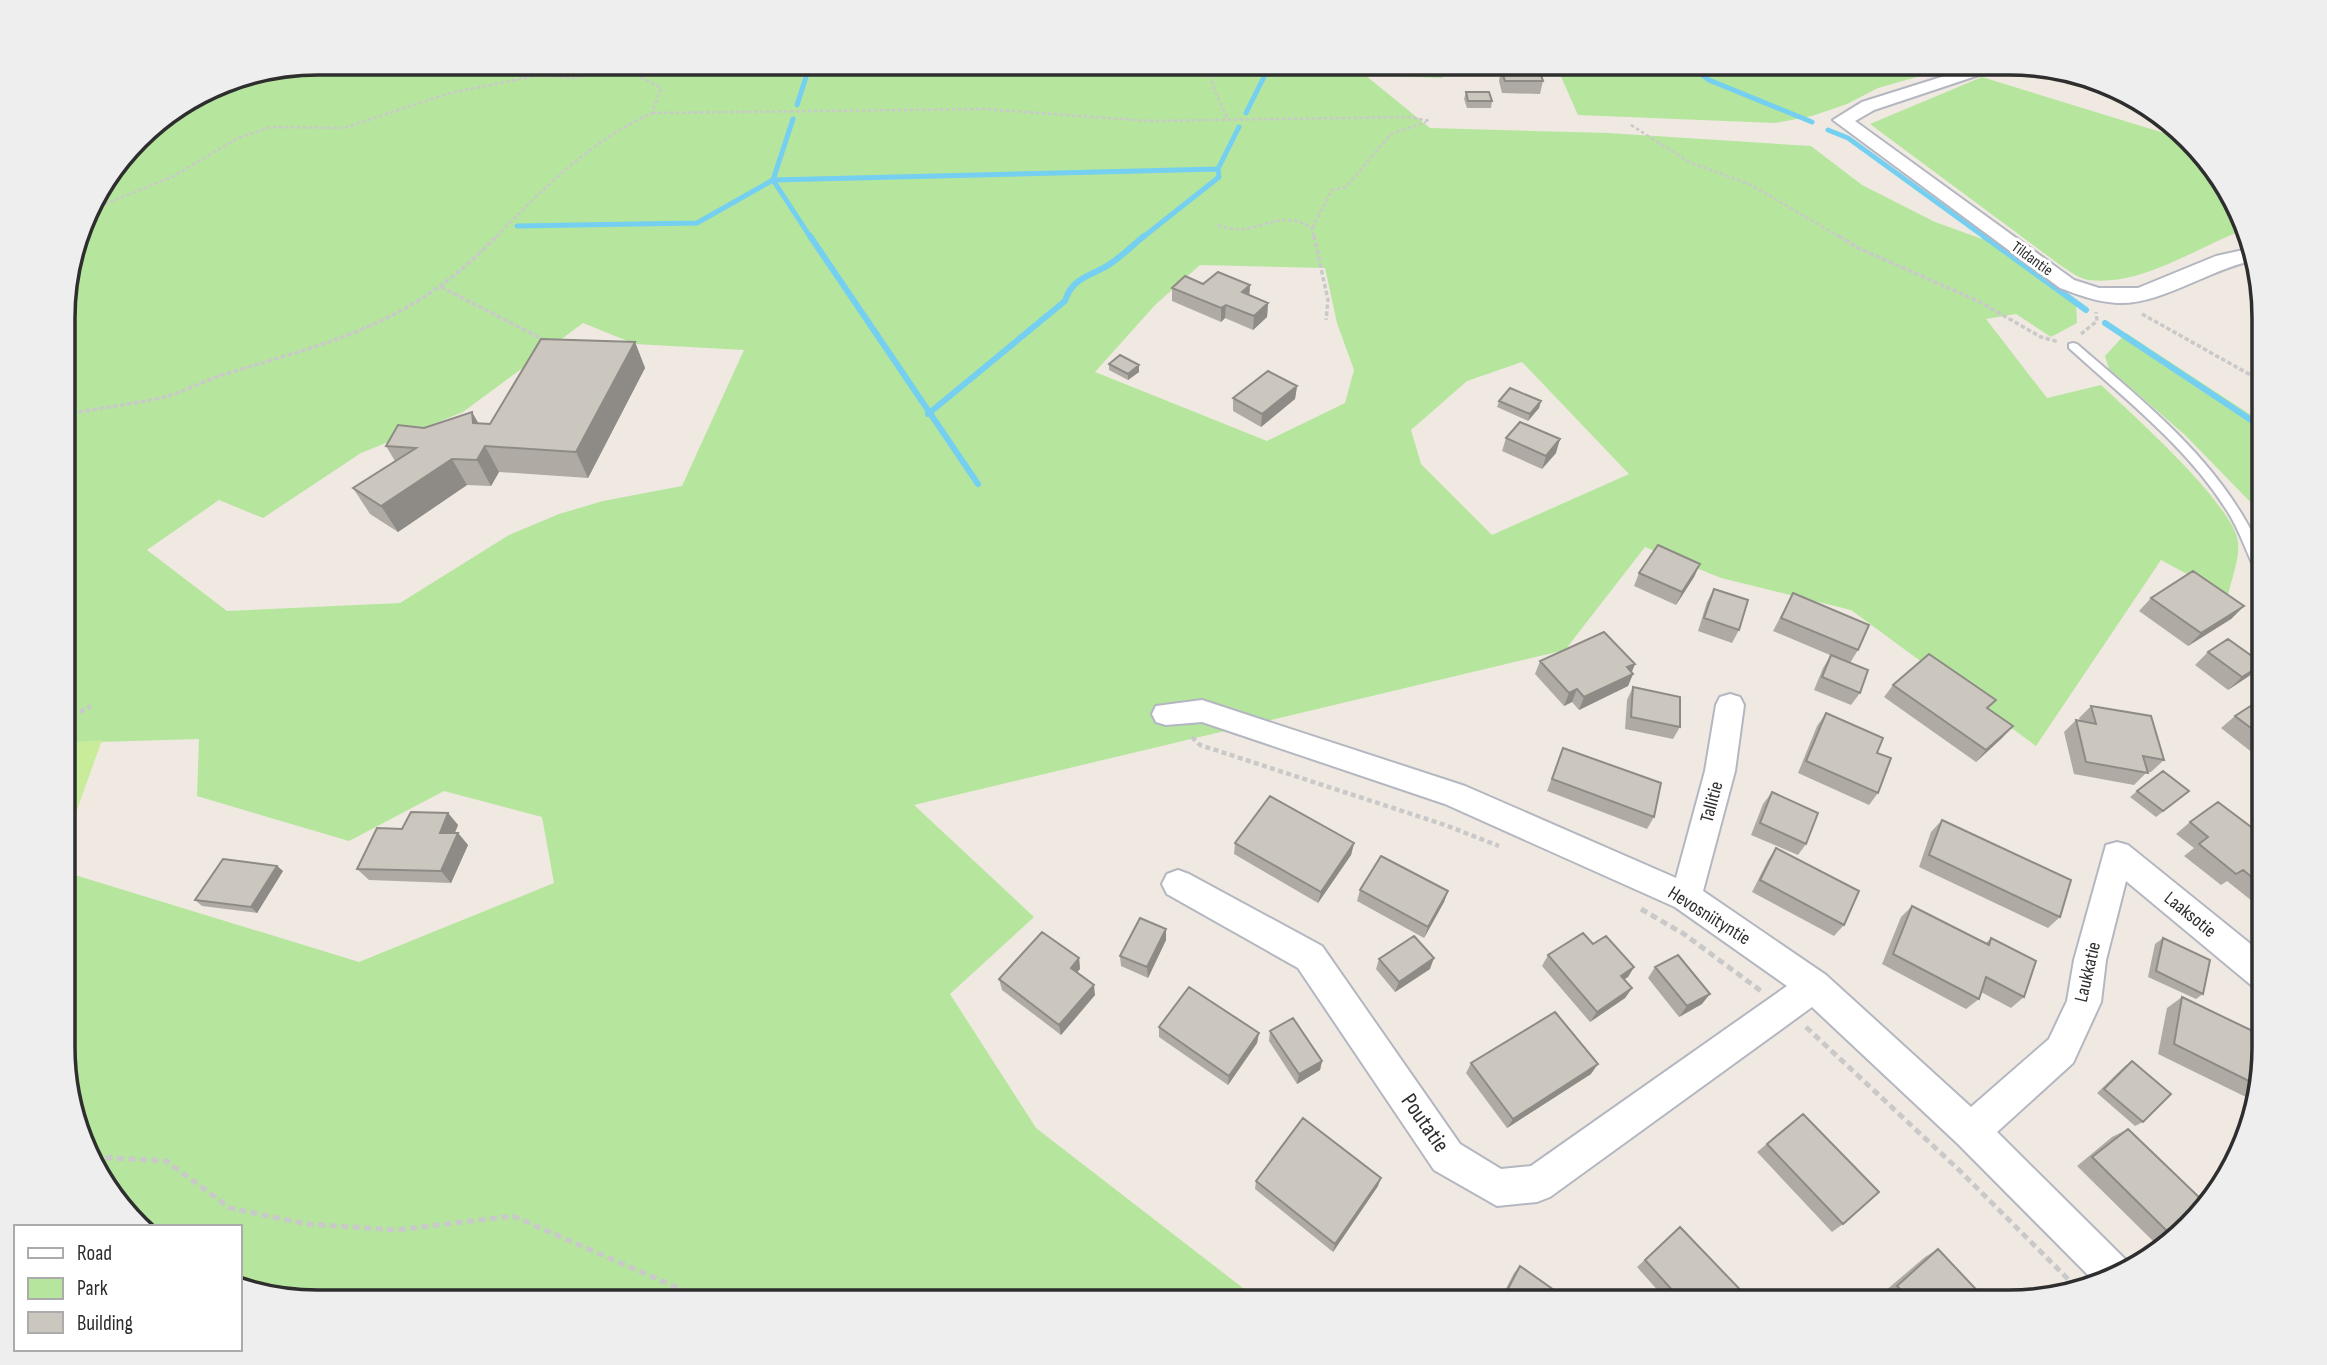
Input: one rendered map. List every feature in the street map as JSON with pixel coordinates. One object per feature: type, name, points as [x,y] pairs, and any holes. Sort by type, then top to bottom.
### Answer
[{"type":"street","name":"Tildantie","points":[[1966,75],[1868,106],[1842,120],[2067,284],[2093,294],[2114,298],[2153,293],[2202,268],[2231,257],[2243,256]]},
{"type":"street","name":"Tallitie","points":[[1686,897],[1720,771],[1730,705]]},
{"type":"street","name":"Hevosniityntie","points":[[1167,714],[1202,711],[1454,795],[1686,897],[1814,986],[1970,1131],[2107,1268]]},
{"type":"street","name":"Laaksotie","points":[[2117,855],[2251,964]]},
{"type":"street","name":"Laukkatie","points":[[1970,1131],[2061,1051],[2084,1002],[2090,960],[2117,855]]},
{"type":"street","name":"Poutatie","points":[[1178,884],[1310,957],[1447,1157],[1497,1188],[1537,1184],[1814,986]]},
{"type":"lane","points":[[2073,346],[2151,414],[2191,454],[2237,513],[2251,539]]},
{"type":"path","points":[[1211,75],[1228,120]]},
{"type":"path","points":[[104,205],[174,176],[239,138],[271,127],[344,128],[450,93],[536,76]]},
{"type":"path","points":[[550,76],[574,78],[587,76]]},
{"type":"path","points":[[639,76],[661,88],[652,113]]},
{"type":"path","points":[[75,413],[174,394],[221,374],[329,346],[369,331],[441,287],[597,141],[632,120],[652,113],[984,109],[1150,121],[1409,117],[1430,121],[1391,134],[1346,187],[1332,190],[1312,228],[1328,300],[1326,320]]},
{"type":"path","points":[[1631,125],[1689,162],[1749,184],[1788,204],[1856,247],[1978,301],[2041,337],[2073,346],[2079,335],[2097,321],[2093,294]]},
{"type":"path","points":[[1218,225],[1241,231],[1266,221],[1291,217],[1312,228]]},
{"type":"path","points":[[441,287],[551,344]]},
{"type":"path","points":[[2114,298],[2251,376]]},
{"type":"path","points":[[75,715],[91,706]]},
{"type":"path","points":[[1167,714],[1200,745],[1445,825],[1506,849]]},
{"type":"path","points":[[1634,905],[1684,934],[1785,1008],[1959,1170],[2070,1281]]},
{"type":"path","points":[[102,1157],[166,1161],[230,1208],[307,1224],[396,1230],[513,1216],[682,1290]]},
{"type":"green space","points":[[1365,75],[1430,128],[1608,133],[1811,146],[1862,185],[1935,222],[1985,240],[2076,302],[2077,323],[2051,337],[2016,314],[1986,319],[2047,398],[2101,385],[2201,483],[2232,526],[2238,542],[2238,555],[2228,596],[2161,560],[2036,746],[1851,610],[1721,578],[1645,547],[1565,650],[914,805],[1034,917],[950,994],[1036,1128],[1245,1289],[318,1290],[286,1288],[242,1277],[242,1225],[154,1225],[116,1182],[94,1140],[77,1079],[75,875],[359,962],[554,883],[542,817],[444,791],[349,841],[197,796],[199,739],[75,743],[77,286],[88,240],[100,211],[116,183],[158,136],[183,116],[225,94],[271,80],[302,76]],"holes":[[[1200,265],[1325,268],[1337,323],[1354,370],[1345,403],[1267,441],[1095,372],[1155,305]],[[583,323],[635,344],[744,350],[682,486],[603,501],[559,514],[509,535],[400,603],[227,611],[147,550],[219,500],[263,518],[361,453],[463,412]],[[1522,362],[1629,474],[1492,535],[1421,464],[1411,430],[1467,381]]]},
{"type":"green space","points":[[1375,75],[1445,75],[1442,78]]},
{"type":"green space","points":[[1560,75],[1924,75],[1878,88],[1847,104],[1812,116],[1775,123],[1578,115]]},
{"type":"green space","points":[[1982,77],[2167,134],[2202,170],[2219,197],[2236,233],[2165,265],[2127,278],[2081,278],[1870,124]]},
{"type":"green space","points":[[2126,333],[2251,415],[2251,503],[2185,435],[2109,369],[2105,356]]},
{"type":"green space","points":[[102,740],[75,815],[75,742]]},
{"type":"building","points":[[1503,75],[1541,75],[1543,81],[1505,81]]},
{"type":"building","points":[[1466,92],[1489,92],[1492,101],[1468,101]]},
{"type":"building","points":[[1218,272],[1250,285],[1242,292],[1268,303],[1254,316],[1226,305],[1221,308],[1172,288],[1185,276],[1203,284]]},
{"type":"building","points":[[541,339],[635,342],[576,452],[485,446],[477,460],[452,459],[381,506],[353,488],[416,448],[386,446],[398,425],[424,428],[472,412],[473,423],[490,424]]},
{"type":"building","points":[[1120,355],[1139,365],[1128,374],[1109,364]]},
{"type":"building","points":[[1268,371],[1297,386],[1262,414],[1233,398]]},
{"type":"building","points":[[1510,388],[1541,401],[1530,414],[1499,401]]},
{"type":"building","points":[[1520,422],[1560,439],[1546,456],[1506,438]]},
{"type":"building","points":[[1658,545],[1700,564],[1682,592],[1639,573]]},
{"type":"building","points":[[2193,571],[2244,606],[2201,633],[2151,598]]},
{"type":"building","points":[[1714,589],[1748,600],[1739,630],[1704,618]]},
{"type":"building","points":[[1793,593],[1869,625],[1858,650],[1781,618]]},
{"type":"building","points":[[1604,632],[1635,664],[1627,667],[1633,674],[1584,697],[1577,689],[1569,693],[1540,661]]},
{"type":"building","points":[[2228,639],[2251,655],[2251,671],[2242,677],[2208,652]]},
{"type":"building","points":[[1929,654],[1996,700],[1987,708],[2013,726],[1986,750],[1893,685]]},
{"type":"building","points":[[1831,655],[1868,670],[1860,693],[1822,677]]},
{"type":"building","points":[[1633,687],[1680,697],[1680,727],[1631,717]]},
{"type":"building","points":[[2091,706],[2151,716],[2164,760],[2143,756],[2148,773],[2086,762],[2076,720],[2096,724]]},
{"type":"building","points":[[2251,706],[2251,728],[2235,716]]},
{"type":"building","points":[[1826,713],[1883,738],[1877,753],[1891,758],[1878,793],[1806,761]]},
{"type":"building","points":[[1563,748],[1661,783],[1654,817],[1552,779]]},
{"type":"building","points":[[2163,771],[2189,791],[2163,811],[2137,791]]},
{"type":"building","points":[[1772,792],[1818,813],[1806,844],[1760,823]]},
{"type":"building","points":[[1270,796],[1354,843],[1321,892],[1235,843]]},
{"type":"building","points":[[2218,802],[2251,827],[2251,876],[2243,870],[2236,874],[2199,844],[2208,837],[2190,822]]},
{"type":"building","points":[[411,812],[448,813],[440,833],[458,833],[441,871],[357,869],[377,828],[402,829]]},
{"type":"building","points":[[1942,820],[2071,880],[2060,917],[1929,855]]},
{"type":"building","points":[[1776,848],[1859,891],[1844,925],[1760,880]]},
{"type":"building","points":[[1381,856],[1448,891],[1428,927],[1360,890]]},
{"type":"building","points":[[223,859],[277,866],[251,907],[195,900]]},
{"type":"building","points":[[1912,906],[1989,945],[1991,938],[2036,961],[2024,997],[1986,977],[1979,999],[1893,954]]},
{"type":"building","points":[[1140,918],[1166,929],[1147,967],[1120,956]]},
{"type":"building","points":[[1042,932],[1079,958],[1071,968],[1094,985],[1059,1025],[999,979]]},
{"type":"building","points":[[1583,933],[1593,944],[1606,936],[1634,967],[1621,976],[1632,988],[1597,1012],[1548,955]]},
{"type":"building","points":[[1414,936],[1434,958],[1399,982],[1379,959]]},
{"type":"building","points":[[2163,938],[2210,960],[2203,994],[2156,971]]},
{"type":"building","points":[[1678,955],[1710,994],[1687,1006],[1655,967]]},
{"type":"building","points":[[1189,987],[1259,1033],[1229,1076],[1159,1027]]},
{"type":"building","points":[[2182,997],[2251,1030],[2249,1081],[2174,1044]]},
{"type":"building","points":[[1555,1012],[1598,1064],[1513,1119],[1471,1063]]},
{"type":"building","points":[[1293,1018],[1322,1061],[1299,1074],[1270,1031]]},
{"type":"building","points":[[2132,1061],[2171,1094],[2143,1122],[2104,1089]]},
{"type":"building","points":[[1803,1114],[1879,1192],[1843,1224],[1767,1144]]},
{"type":"building","points":[[1303,1118],[1381,1178],[1335,1244],[1256,1181]]},
{"type":"building","points":[[2128,1129],[2200,1198],[2167,1231],[2092,1157]]},
{"type":"building","points":[[1680,1227],[1740,1289],[1671,1289],[1645,1260]]},
{"type":"building","points":[[1938,1249],[1976,1289],[1900,1289],[1897,1286]]},
{"type":"building","points":[[1520,1266],[1553,1289],[1508,1289]]},
{"type":"waterway","points":[[1246,113],[1265,75]]},
{"type":"waterway","points":[[1702,75],[1812,122]]},
{"type":"waterway","points":[[797,105],[806,76]]},
{"type":"waterway","points":[[773,180],[793,119]]},
{"type":"waterway","points":[[1218,169],[1239,127]]},
{"type":"waterway","points":[[1828,130],[1848,138],[1986,238]]},
{"type":"waterway","points":[[773,180],[1218,169]]},
{"type":"waterway","points":[[1142,238],[1219,177],[1218,169]]},
{"type":"waterway","points":[[517,226],[697,223],[773,180]]},
{"type":"waterway","points":[[773,180],[811,238]]},
{"type":"waterway","points":[[810,236],[930,413]]},
{"type":"waterway","points":[[930,413],[1065,301],[1072,287],[1078,282],[1110,264],[1144,236]]},
{"type":"waterway","points":[[1984,236],[2086,310]]},
{"type":"waterway","points":[[2105,323],[2251,420]]},
{"type":"waterway","points":[[930,413],[978,484]]}]
